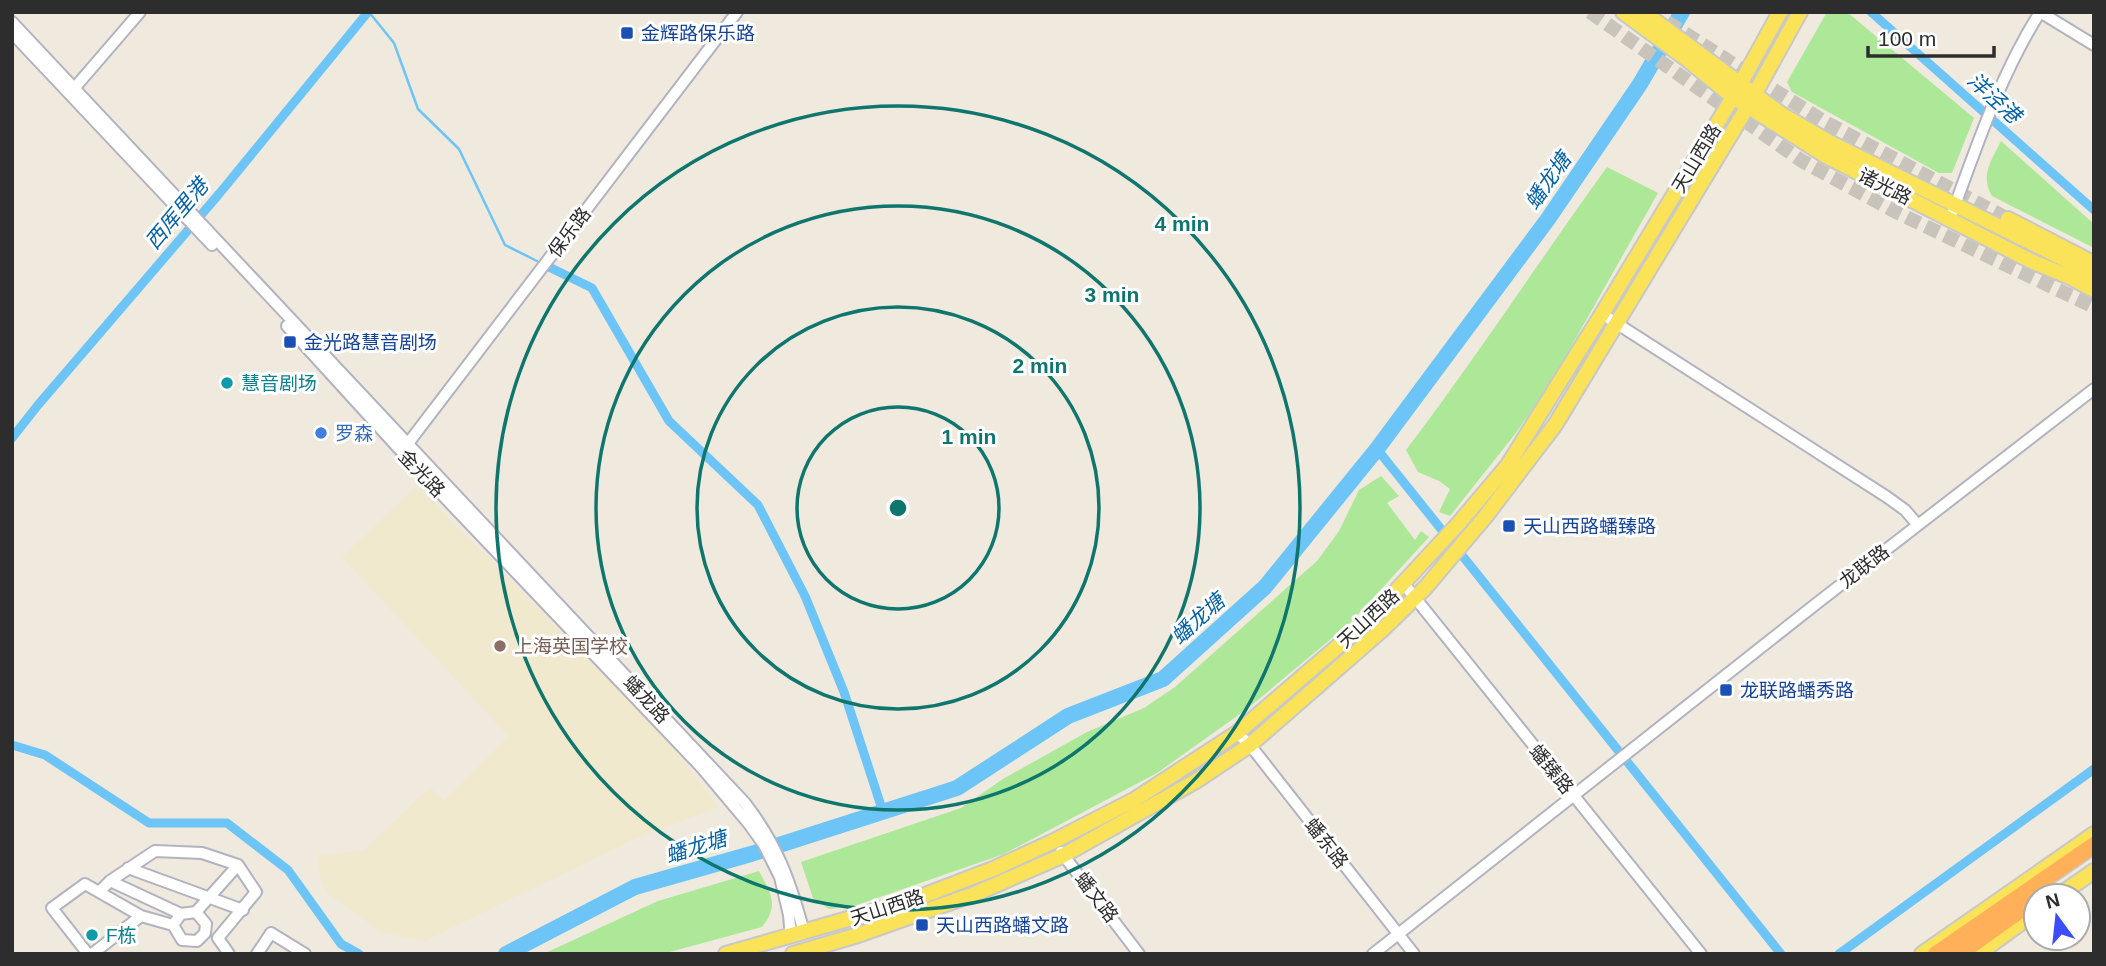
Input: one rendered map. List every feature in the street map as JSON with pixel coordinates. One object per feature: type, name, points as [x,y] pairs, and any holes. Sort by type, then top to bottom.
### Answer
[{"type":"highway","points":[[1936,954],[2094,845]]},
{"type":"highway","points":[[2059,882],[2094,857]]},
{"type":"highway","points":[[1959,954],[2022,909]]},
{"type":"main road","points":[[1623,12],[1646,19],[1691,54],[1741,82],[1751,100]]},
{"type":"main road","name":"天山西路","points":[[726,954],[907,902],[993,869],[1134,800],[1237,733],[1371,618],[1434,551],[1508,465],[1733,97],[1780,12]]},
{"type":"main road","name":"天山西路","points":[[800,953],[977,893],[1065,855],[1196,781],[1250,745],[1415,598],[1469,535],[1555,425],[1618,325],[1800,12]]},
{"type":"main road","name":"诸光路","points":[[1691,54],[1733,97],[1751,100],[1826,156],[1953,212],[2094,290]]},
{"type":"main road","points":[[1953,212],[2094,274]]},
{"type":"main road","points":[[2008,219],[2094,264]]},
{"type":"main road","points":[[1922,954],[2094,834]]},
{"type":"main road","points":[[2078,882],[2094,871]]},
{"type":"main road","points":[[1978,954],[2022,922]]},
{"type":"main road","name":"蟠龙路","points":[[798,934],[800,953]]},
{"type":"street","points":[[73,91],[140,12]]},
{"type":"street","points":[[1953,212],[1996,96],[2021,42],[2040,12],[2094,46]]},
{"type":"street","name":"保乐路","points":[[404,448],[736,13]]},
{"type":"street","name":"金光路","points":[[12,22],[182,208],[205,238],[404,448]]},
{"type":"street","name":"金光路","points":[[12,33],[73,91]]},
{"type":"street","name":"金光路","points":[[182,208],[203,225],[404,448]]},
{"type":"street","points":[[1602,314],[1729,393],[1887,497],[1905,510],[1918,525]]},
{"type":"street","name":"龙联路","points":[[1574,797],[2094,389]]},
{"type":"street","name":"蟠龙路","points":[[404,448],[746,803],[783,875],[798,934]]},
{"type":"street","name":"蟠臻路","points":[[1404,584],[1701,954]]},
{"type":"street","name":"蟠东路","points":[[1237,733],[1250,745],[1414,954]]},
{"type":"street","points":[[1373,954],[1574,797]]},
{"type":"street","name":"蟠文路","points":[[1052,842],[1065,855],[1139,954]]},
{"type":"street","points":[[99,892],[110,880],[155,851],[202,853],[238,865],[256,892],[218,938]]},
{"type":"street","points":[[110,880],[181,914],[196,912],[238,865]]},
{"type":"street","points":[[128,868],[243,910]]},
{"type":"street","points":[[141,916],[90,954],[52,908],[85,884],[141,916],[173,925],[182,940],[197,941],[205,933],[206,924],[196,912]]},
{"type":"street","points":[[173,925],[181,914]]},
{"type":"street","points":[[205,933],[218,938],[229,954]]},
{"type":"street","points":[[260,953],[271,933],[305,954]]},
{"type":"shaded area","name":"上海英国学校","points":[[417,486],[667,739],[718,807],[635,839],[424,941],[381,932],[326,892],[317,867],[318,856],[364,850],[430,787],[444,800],[508,736],[342,557]]},
{"type":"green space","points":[[1827,12],[1847,12],[1974,118],[1952,173],[1939,173],[1792,92],[1787,82]]},
{"type":"green space","points":[[2001,141],[2094,224],[2094,248],[1992,196],[1987,175]]},
{"type":"green space","points":[[1607,167],[1658,193],[1550,384],[1516,433],[1450,516],[1439,512],[1450,489],[1418,472],[1406,450]]},
{"type":"green space","points":[[1381,476],[1399,496],[1387,503],[1415,540],[1421,531],[1429,537],[1350,623],[1247,709],[1157,773],[1004,854],[854,906],[829,909],[813,898],[801,862],[961,808],[1003,779],[1087,732],[1144,708],[1175,687],[1317,561],[1339,531],[1359,490]]},
{"type":"green space","points":[[759,871],[770,892],[772,905],[762,927],[662,954],[543,954],[658,901]]},
{"type":"waterway","name":"西厍里港","points":[[12,438],[219,194],[368,12]]},
{"type":"waterway","points":[[369,12],[394,43],[418,109],[459,149],[505,245],[537,261]]},
{"type":"waterway","name":"蟠龙塘","points":[[506,954],[635,887],[751,854],[957,788],[1068,716],[1163,679],[1265,587],[1377,449],[1548,219],[1640,84],[1682,12]]},
{"type":"waterway","name":"洋泾港","points":[[1871,12],[2094,210]]},
{"type":"waterway","points":[[551,268],[592,288],[669,421],[758,505],[805,596],[844,692],[883,812]]},
{"type":"waterway","points":[[1377,449],[1781,954]]},
{"type":"waterway","points":[[12,745],[45,755],[149,823],[227,823],[288,870],[341,944],[359,954]]},
{"type":"waterway","points":[[1839,954],[2094,769]]},
{"type":"tunnel","points":[[1590,12],[1802,161],[1898,213],[2094,307]]},
{"type":"tunnel","points":[[1667,22],[1823,121],[2008,219]]},
{"type":"place","name":"金辉路保乐路","points":[[627,33]]},
{"type":"place","name":"金光路慧音剧场","points":[[290,342]]},
{"type":"place","name":"慧音剧场","points":[[227,383]]},
{"type":"place","name":"罗森","points":[[321,433]]},
{"type":"place","name":"天山西路蟠臻路","points":[[1509,526]]},
{"type":"place","name":"上海英国学校","points":[[500,646]]},
{"type":"place","name":"龙联路蟠秀路","points":[[1726,690]]},
{"type":"place","name":"天山西路蟠文路","points":[[922,925]]},
{"type":"place","name":"F栋","points":[[92,935]]}]
